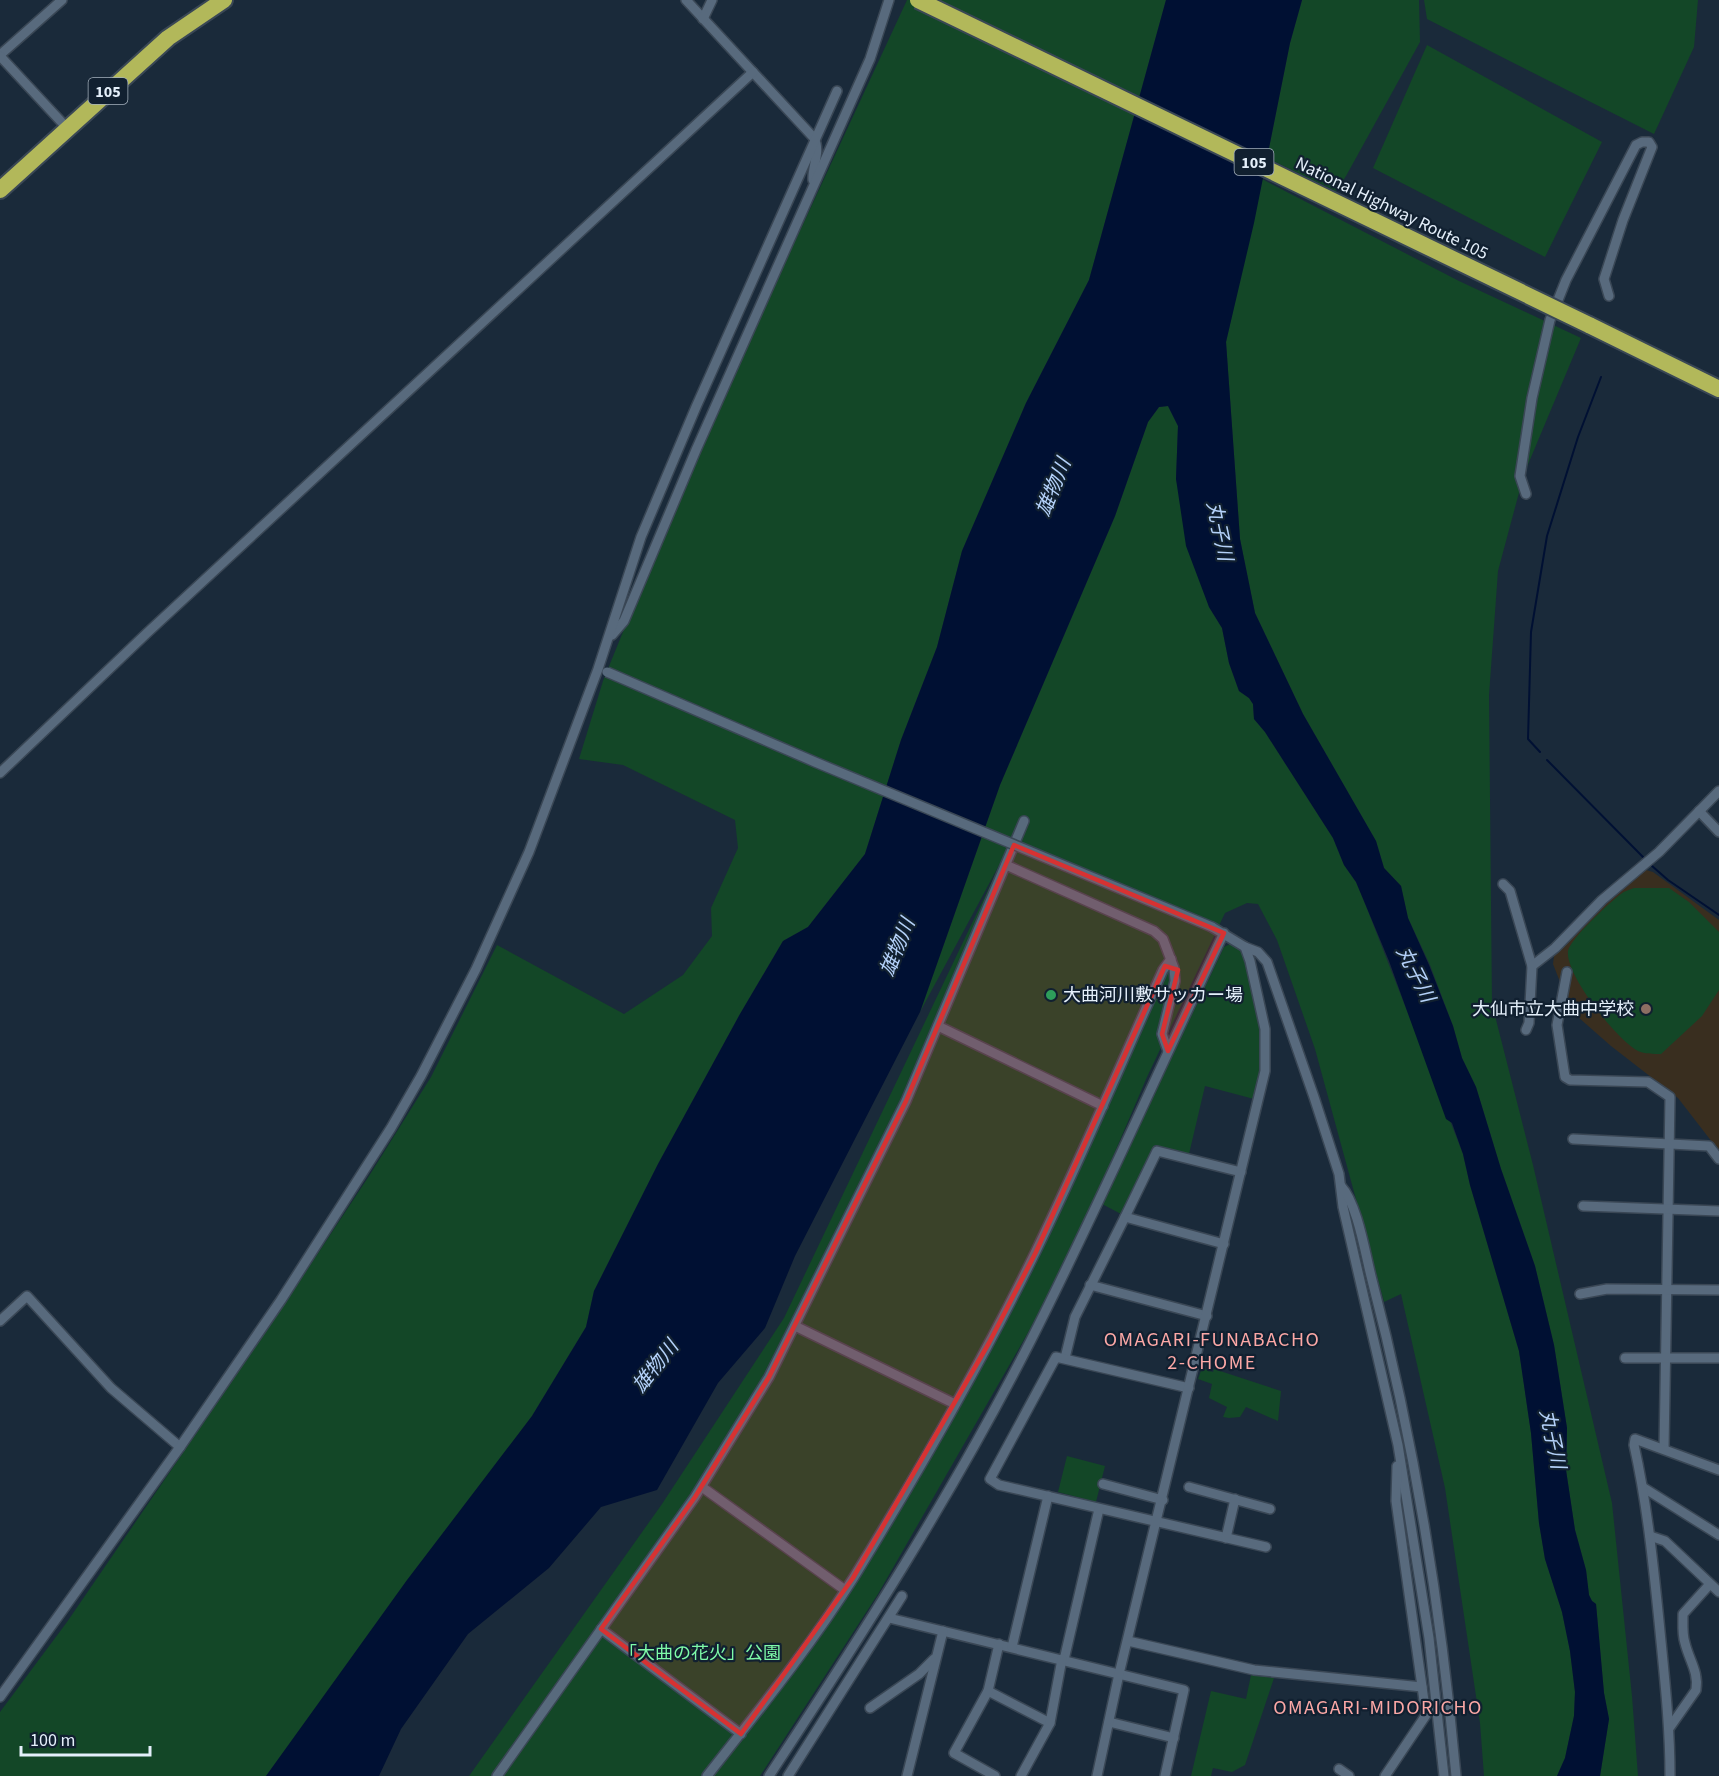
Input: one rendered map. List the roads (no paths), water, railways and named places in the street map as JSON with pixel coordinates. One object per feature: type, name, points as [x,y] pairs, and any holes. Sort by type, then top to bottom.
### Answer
[{"type":"highway","name":"105","points":[[0,190],[168,38],[224,0]]},
{"type":"highway","name":"National Highway Route 105","points":[[918,0],[1719,389]]},
{"type":"street","points":[[62,0],[0,55],[67,128]]},
{"type":"street","points":[[686,0],[814,138],[817,143],[812,176],[814,184]]},
{"type":"street","points":[[703,19],[712,0]]},
{"type":"street","points":[[609,639],[624,621],[696,450],[870,59],[888,0]]},
{"type":"street","points":[[0,773],[147,633],[753,72]]},
{"type":"street","points":[[0,1697],[180,1447],[314,1250],[421,1076],[476,969],[529,852],[602,671],[609,639],[641,537],[696,407],[775,234],[814,138],[837,91]]},
{"type":"street","points":[[1526,494],[1520,476],[1532,398],[1550,320],[1566,280],[1636,145],[1648,142],[1652,147],[1623,220],[1604,279],[1609,296]]},
{"type":"street","points":[[602,671],[1212,927],[1245,947],[1258,952],[1268,962],[1339,1174],[1343,1207],[1398,1445],[1420,1575],[1439,1713],[1444,1776]]},
{"type":"street","points":[[1532,966],[1555,948],[1602,900],[1659,852],[1719,791]]},
{"type":"street","points":[[1699,811],[1719,832]]},
{"type":"street","points":[[497,1776],[702,1487],[769,1377],[906,1101],[1024,821]]},
{"type":"street","points":[[1006,865],[1154,931],[1163,939],[1174,968],[1175,981],[1162,1034],[1168,1051]]},
{"type":"street","points":[[1503,884],[1510,891],[1532,966],[1526,1030]]},
{"type":"street","points":[[769,1776],[841,1666],[964,1463],[1029,1343],[1075,1253],[1224,933]]},
{"type":"street","points":[[1097,1776],[1119,1674],[1163,1500],[1265,1071],[1266,1044],[1260,1006],[1245,947]]},
{"type":"street","points":[[707,1776],[778,1686],[845,1590],[955,1404],[1036,1251],[1163,970],[1171,959]]},
{"type":"street","points":[[1567,972],[1557,1024],[1565,1077],[1570,1080],[1648,1082],[1670,1097],[1664,1449]]},
{"type":"street","points":[[938,1026],[1103,1106]]},
{"type":"street","points":[[1573,1139],[1709,1146],[1719,1159]]},
{"type":"street","points":[[1065,1358],[1076,1317],[1090,1284],[1157,1151],[1241,1172]]},
{"type":"street","points":[[1341,1186],[1351,1202],[1359,1231],[1392,1358],[1417,1474],[1445,1664],[1456,1776]]},
{"type":"street","points":[[1583,1206],[1719,1211]]},
{"type":"street","points":[[1125,1216],[1224,1244]]},
{"type":"street","points":[[1090,1284],[1207,1316]]},
{"type":"street","points":[[1580,1294],[1607,1289],[1719,1290]]},
{"type":"street","points":[[0,1321],[27,1296],[111,1388],[180,1447]]},
{"type":"street","points":[[795,1326],[955,1404]]},
{"type":"street","points":[[1189,1388],[1056,1356],[990,1479],[999,1485],[1266,1547]]},
{"type":"street","points":[[1625,1358],[1719,1358]]},
{"type":"street","points":[[1670,1776],[1670,1727],[1650,1536],[1644,1488],[1634,1445],[1635,1439],[1719,1470]]},
{"type":"street","points":[[1385,1776],[1421,1723],[1425,1713],[1396,1501],[1398,1445]]},
{"type":"street","points":[[1102,1484],[1163,1500]]},
{"type":"street","points":[[702,1487],[845,1590]]},
{"type":"street","points":[[1189,1487],[1270,1509]]},
{"type":"street","points":[[1644,1488],[1719,1535]]},
{"type":"street","points":[[1012,1647],[1048,1496]]},
{"type":"street","points":[[1226,1538],[1235,1499]]},
{"type":"street","points":[[1021,1776],[1050,1723],[1099,1509]]},
{"type":"street","points":[[1650,1536],[1665,1541],[1719,1592]]},
{"type":"street","points":[[1670,1727],[1696,1690],[1697,1685],[1697,1673],[1684,1640],[1683,1614],[1710,1584]]},
{"type":"street","points":[[788,1776],[902,1596]]},
{"type":"street","points":[[889,1618],[1184,1690],[1165,1776]]},
{"type":"street","points":[[601,1629],[741,1734]]},
{"type":"street","points":[[907,1776],[943,1631]]},
{"type":"street","points":[[1128,1641],[1254,1670],[1422,1687]]},
{"type":"street","points":[[995,1776],[954,1753],[988,1691],[999,1644]]},
{"type":"street","points":[[870,1708],[919,1674],[935,1657]]},
{"type":"street","points":[[988,1691],[1050,1723]]},
{"type":"street","points":[[1425,1713],[1439,1713]]},
{"type":"street","points":[[1109,1722],[1174,1738]]},
{"type":"street","points":[[1340,1769],[1349,1776]]},
{"type":"water","points":[[1166,0],[1302,0],[1290,43],[1254,223],[1226,342],[1240,539],[1255,613],[1303,714],[1376,841],[1384,868],[1401,886],[1408,918],[1453,1026],[1462,1058],[1476,1087],[1501,1169],[1535,1266],[1554,1345],[1567,1428],[1566,1470],[1575,1530],[1586,1570],[1589,1595],[1596,1604],[1604,1693],[1609,1719],[1600,1776],[1557,1776],[1565,1758],[1574,1716],[1575,1692],[1570,1651],[1562,1612],[1545,1559],[1519,1351],[1463,1154],[1452,1123],[1446,1119],[1389,961],[1356,882],[1344,865],[1333,838],[1265,732],[1254,719],[1253,704],[1239,691],[1229,663],[1222,628],[1209,607],[1186,546],[1176,479],[1178,426],[1168,406],[1159,407],[1148,422],[1115,516],[1000,785],[920,1012],[795,1256],[765,1328],[718,1383],[657,1490],[601,1507],[549,1568],[468,1634],[401,1729],[379,1776],[266,1776],[407,1580],[532,1416],[586,1327],[594,1291],[658,1164],[740,1014],[783,941],[808,927],[865,854],[901,740],[937,647],[962,551],[1026,403],[1089,280]]},
{"type":"waterway","points":[[1540,752],[1528,739],[1531,632],[1547,536],[1578,437],[1601,377]]},
{"type":"waterway","points":[[1547,760],[1643,857]]},
{"type":"waterway","points":[[1652,866],[1668,880],[1719,915]]},
{"type":"place","name":"大曲河川敷サッカー場","points":[[1051,995]]},
{"type":"place","name":"大仙市立大曲中学校","points":[[1646,1009]]},
{"type":"district","name":"OMAGARI-FUNABACHO 2-CHOME","points":[[1212,1350]]},
{"type":"district","name":"OMAGARI-MIDORICHO","points":[[1378,1707]]},
{"type":"water label","name":"雄物川","points":[[1053,487]]},
{"type":"water label","name":"丸子川","points":[[1220,531]]},
{"type":"water label","name":"雄物川","points":[[897,947]]},
{"type":"water label","name":"丸子川","points":[[1416,974]]},
{"type":"water label","name":"雄物川","points":[[655,1366]]},
{"type":"water label","name":"丸子川","points":[[1553,1439]]},
{"type":"park label","name":"「大曲の花火」公園","points":[[700,1653]]}]
